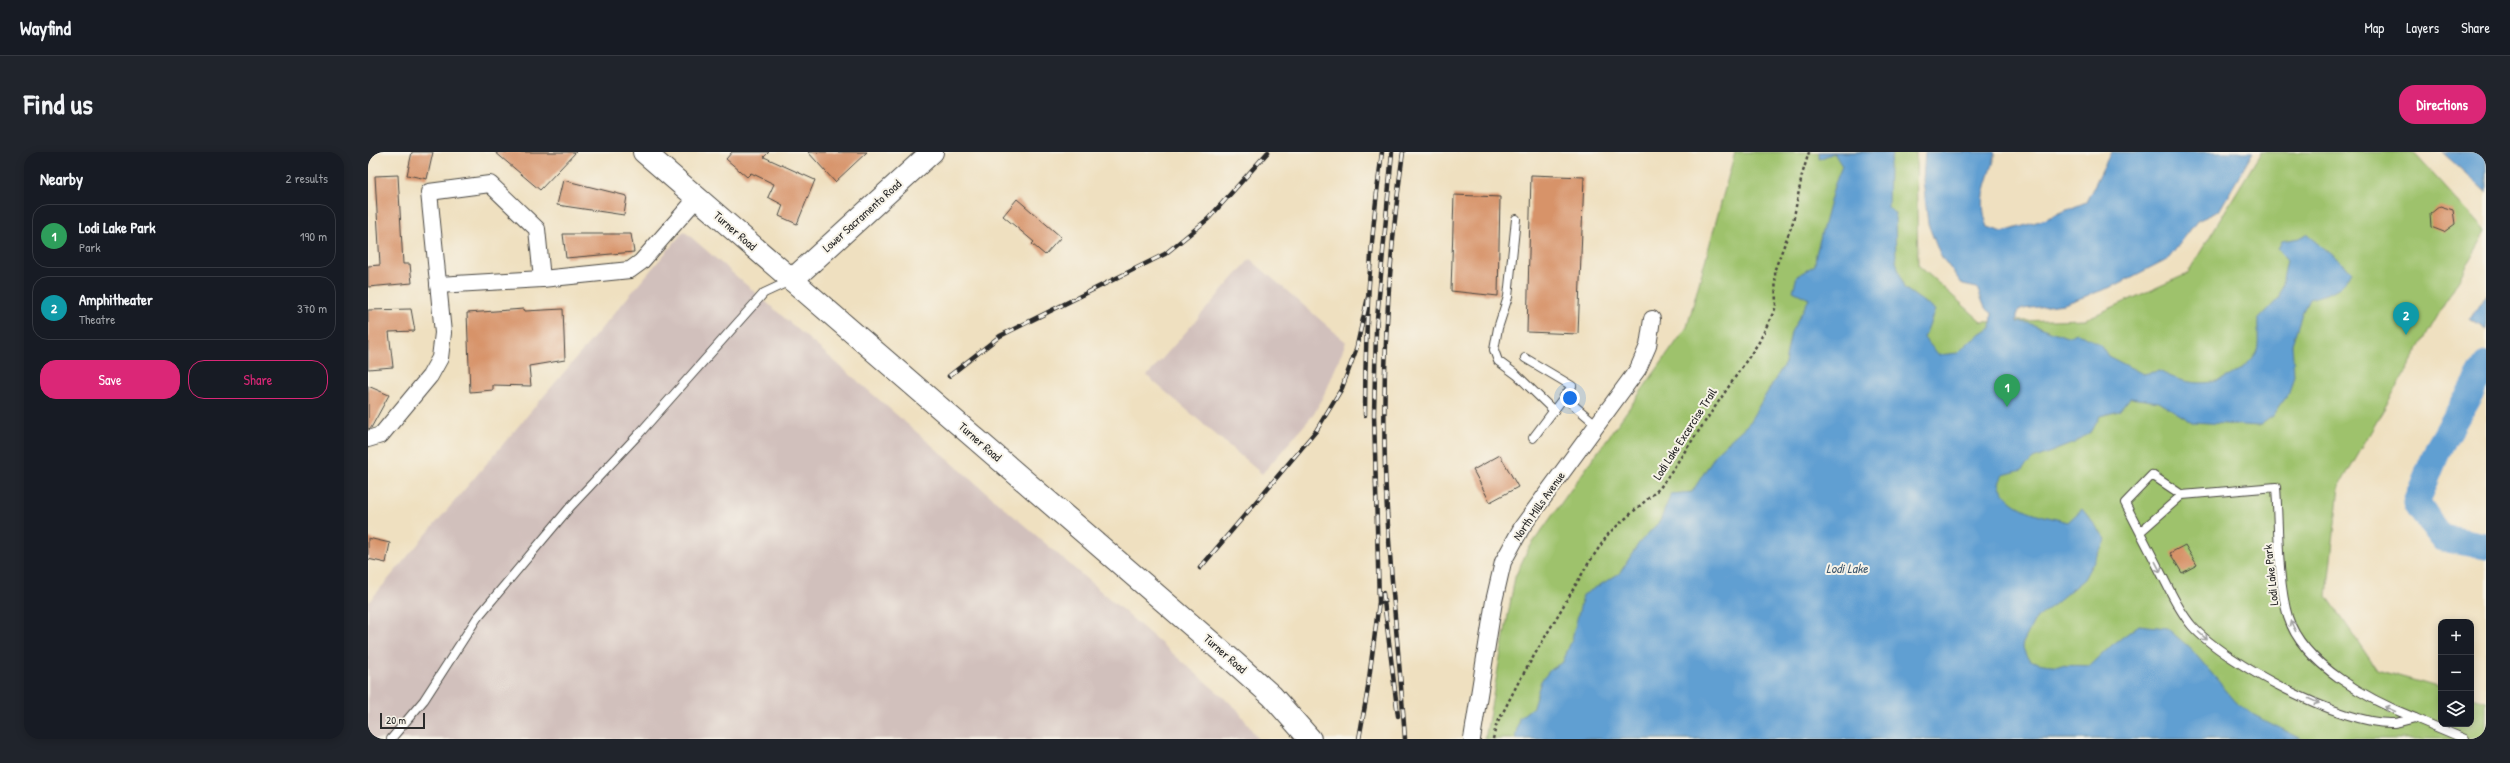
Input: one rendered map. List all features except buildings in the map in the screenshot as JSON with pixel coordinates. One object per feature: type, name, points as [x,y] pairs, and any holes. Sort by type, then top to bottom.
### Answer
[{"type":"main road","name":"Turner Road","points":[[644,152],[1239,666],[1282,707],[1310,739]]},
{"type":"main road","name":"Lower Sacramento Road","points":[[792,280],[932,152]]},
{"type":"street","points":[[368,439],[381,435],[430,376],[440,358],[443,333],[429,192],[490,184],[537,229],[542,279]]},
{"type":"street","points":[[438,285],[542,279],[630,270],[641,262],[697,198]]},
{"type":"street","name":"North Mills Avenue","points":[[1472,739],[1494,601],[1503,562],[1522,527],[1644,359],[1652,319]]},
{"type":"lane","points":[[1516,220],[1508,297],[1498,328],[1494,350],[1498,361],[1517,375],[1554,411]]},
{"type":"lane","points":[[390,739],[424,700],[477,618],[571,506],[638,435],[764,293],[792,280]]},
{"type":"lane","points":[[1526,358],[1572,386],[1533,438]]},
{"type":"lane","points":[[1564,397],[1597,425]]},
{"type":"lane","points":[[2140,532],[2182,495],[2152,475],[2125,503],[2140,532],[2184,616],[2201,635],[2222,652],[2277,683],[2342,712],[2362,718],[2394,723],[2414,718]]},
{"type":"lane","name":"Lodi Lake Park","points":[[2182,495],[2276,487],[2284,596],[2288,618],[2300,640],[2322,663],[2365,695],[2414,718],[2465,739]]},
{"type":"path","name":"Lodi Lake Excercise Trail","points":[[1493,739],[1496,726],[1518,683],[1588,564],[1609,533],[1660,488],[1759,342],[1776,307],[1775,270],[1793,222],[1802,175],[1809,152]]},
{"type":"shaded area","points":[[684,231],[1237,709],[1258,739],[368,739],[368,603]]},
{"type":"shaded area","points":[[1250,259],[1346,342],[1327,389],[1314,414],[1262,474],[1147,376]]},
{"type":"green space","points":[[1735,152],[1916,152],[1918,265],[1982,322],[2086,319],[2187,274],[2261,152],[2413,152],[2486,232],[2339,487],[2327,596],[2377,670],[2438,687],[2438,727],[2474,727],[2474,698],[2486,701],[2486,739],[1485,739],[1515,577],[1527,551],[1687,327]]},
{"type":"water","name":"Lodi Lake","points":[[1819,152],[1893,152],[1889,167],[1888,207],[1895,214],[1896,261],[1904,288],[1935,310],[1924,338],[1939,355],[1958,353],[1969,342],[1991,328],[1992,313],[1985,308],[1977,288],[1963,285],[1940,255],[1928,224],[1923,180],[1925,152],[1996,152],[1985,189],[1983,207],[1988,227],[2003,232],[2043,220],[2086,202],[2111,152],[2253,152],[2219,211],[2197,221],[2169,258],[2114,286],[2064,304],[2023,309],[2017,312],[2017,322],[2028,323],[2067,337],[2077,333],[2100,344],[2108,356],[2143,374],[2159,371],[2169,376],[2189,382],[2209,382],[2229,376],[2248,363],[2257,350],[2258,320],[2279,298],[2287,260],[2278,249],[2282,241],[2300,238],[2307,234],[2352,271],[2340,287],[2328,293],[2309,299],[2302,313],[2292,344],[2294,375],[2289,393],[2273,416],[2259,426],[2192,422],[2159,402],[2130,398],[2119,411],[2100,416],[2092,431],[2074,443],[2033,459],[2022,470],[2003,475],[1999,483],[2003,492],[2010,500],[2018,506],[2037,514],[2068,522],[2082,509],[2106,539],[2084,579],[2034,621],[2022,645],[2027,657],[2032,661],[2048,665],[2090,666],[2112,645],[2139,625],[2167,628],[2191,649],[2236,702],[2254,715],[2302,739],[1515,739],[1519,718],[1533,707],[1541,681],[1551,669],[1563,662],[1572,639],[1583,595],[1620,573],[1639,543],[1660,521],[1671,494],[1692,492],[1717,452],[1748,424],[1785,363],[1791,332],[1809,299],[1793,291],[1797,276],[1815,265],[1816,254],[1834,186],[1842,166],[1834,153],[1819,159]]},
{"type":"water","points":[[2442,152],[2486,152],[2486,192]]},
{"type":"water","points":[[2486,294],[2486,330],[2470,319]]},
{"type":"waterway","points":[[2486,365],[2439,447],[2416,503],[2442,538],[2486,546]]},
{"type":"railway","points":[[949,376],[1000,336],[1165,254],[1208,219],[1268,152]]},
{"type":"railway","points":[[1365,415],[1369,283],[1374,217],[1382,152]]},
{"type":"railway","points":[[1359,739],[1367,694],[1379,602],[1374,414],[1376,330],[1392,152]]},
{"type":"railway","points":[[1403,152],[1390,270],[1384,429],[1386,502],[1405,739]]},
{"type":"railway","points":[[1200,568],[1316,431],[1342,388],[1356,350],[1368,297]]},
{"type":"railway","points":[[1383,593],[1398,716]]},
{"type":"place","name":"Amphitheater","points":[[2406,335]]},
{"type":"place","name":"Lodi Lake Park","points":[[2007,407]]}]
